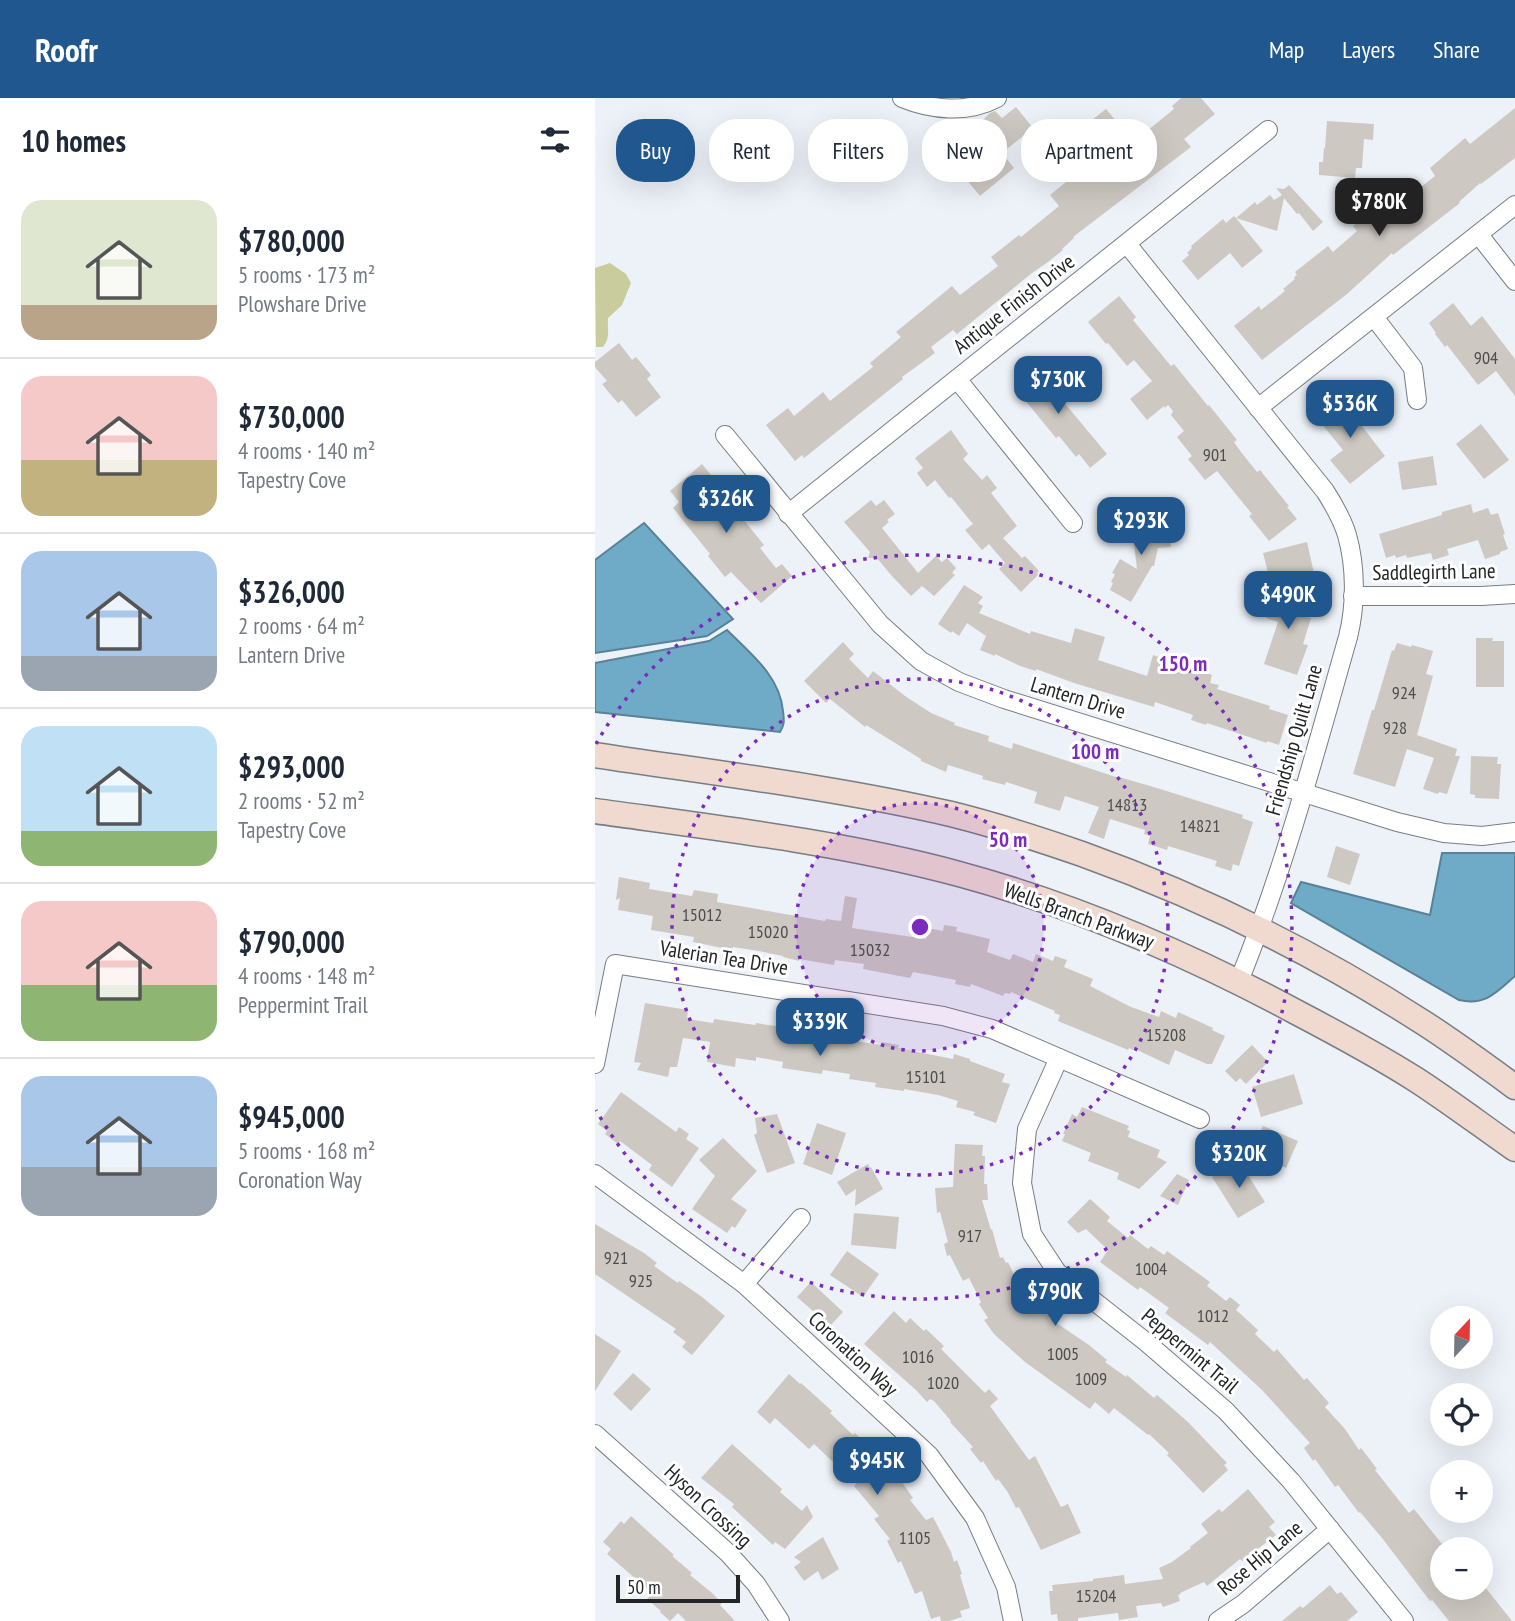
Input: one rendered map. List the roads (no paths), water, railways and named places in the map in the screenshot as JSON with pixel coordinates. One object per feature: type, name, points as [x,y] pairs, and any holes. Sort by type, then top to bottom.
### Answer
[{"type":"main road","points":[[595,755],[845,792],[952,815],[1037,838],[1138,874],[1209,905],[1341,972],[1425,1024],[1515,1087]]},
{"type":"main road","name":"Wells Branch Parkway","points":[[595,811],[851,850],[959,874],[1070,909],[1154,942],[1239,981],[1348,1039],[1405,1073],[1515,1149]]},
{"type":"street","points":[[902,98],[920,105],[955,109],[997,98]]},
{"type":"street","name":"Antique Finish Drive","points":[[788,514],[1268,130]]},
{"type":"street","points":[[1258,408],[1515,205]]},
{"type":"street","points":[[1479,235],[1515,281]]},
{"type":"street","name":"Friendship Quilt Lane","points":[[1127,244],[1325,491],[1339,514],[1351,556],[1353,617],[1303,793],[1260,930],[1239,981]]},
{"type":"street","points":[[1374,317],[1413,368],[1417,400]]},
{"type":"street","points":[[957,379],[1073,523]]},
{"type":"street","name":"Lantern Drive","points":[[725,435],[880,624],[922,661],[959,682],[1004,699],[1397,822],[1444,833],[1482,836],[1515,832]]},
{"type":"street","name":"Saddlegirth Lane","points":[[1353,596],[1515,594]]},
{"type":"street","name":"Valerian Tea Drive","points":[[595,1064],[615,964],[943,1016],[992,1029],[1200,1119]]},
{"type":"street","name":"Peppermint Trail","points":[[1059,1058],[1027,1129],[1022,1183],[1032,1234],[1057,1272],[1146,1342],[1226,1411],[1291,1481],[1404,1621]]},
{"type":"street","name":"Coronation Way","points":[[595,1174],[744,1284],[929,1455],[975,1518],[1006,1587],[1013,1621]]},
{"type":"street","points":[[744,1284],[801,1218]]},
{"type":"street","name":"Hyson Crossing","points":[[595,1434],[728,1553],[756,1584],[780,1621]]},
{"type":"street","name":"Rose Hip Lane","points":[[1218,1621],[1243,1604],[1330,1529]]},
{"type":"water","points":[[644,523],[733,619],[707,636],[595,653],[595,560]]},
{"type":"water","points":[[727,630],[763,666],[776,687],[784,717],[780,732],[595,712],[595,663],[709,641]]},
{"type":"water","points":[[1442,853],[1515,853],[1515,976],[1496,993],[1483,1000],[1459,1000],[1291,903],[1301,882],[1430,915]]}]
